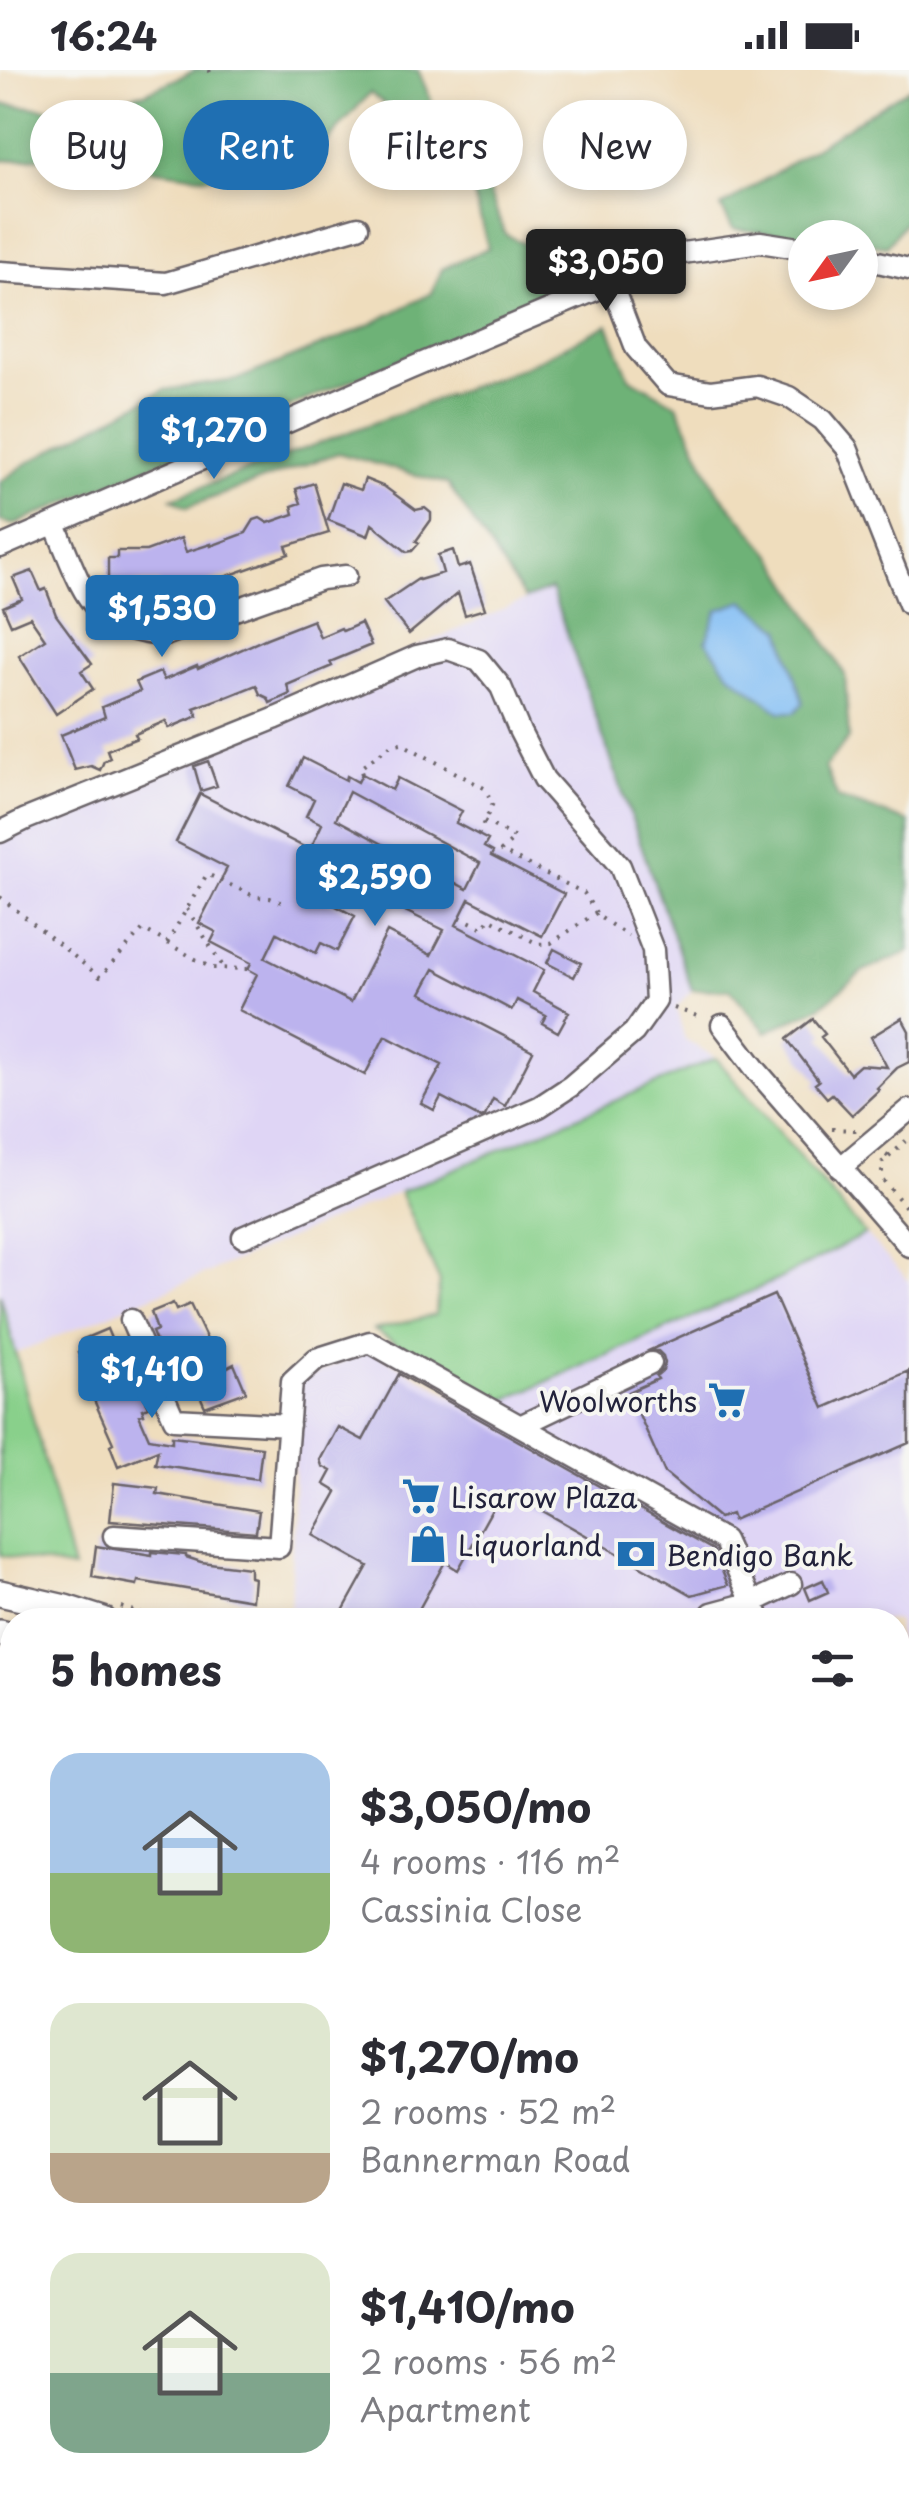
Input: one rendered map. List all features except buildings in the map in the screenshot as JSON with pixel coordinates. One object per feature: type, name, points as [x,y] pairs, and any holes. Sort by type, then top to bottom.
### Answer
[{"type":"main road","points":[[0,1593],[57,1608]]},
{"type":"street","points":[[0,272],[166,283],[358,227]]},
{"type":"street","points":[[0,548],[683,253],[760,242],[788,246]]},
{"type":"street","points":[[878,262],[909,269]]},
{"type":"street","points":[[612,285],[636,348],[668,385],[712,392],[757,386],[789,398],[823,420],[847,448],[909,604]]},
{"type":"street","points":[[55,525],[86,597],[113,624],[138,634],[165,635],[321,579],[346,576]]},
{"type":"street","points":[[0,832],[416,656],[448,649],[479,660],[501,686],[544,779],[620,866],[652,951],[656,1001],[634,1032],[571,1086],[539,1107],[243,1237]]},
{"type":"street","points":[[722,1025],[909,1246]]},
{"type":"street","points":[[840,1168],[909,1110]]},
{"type":"street","points":[[131,1320],[174,1419],[289,1425]]},
{"type":"street","points":[[114,1536],[280,1547],[292,1381],[316,1358],[370,1342],[724,1540],[755,1608]]},
{"type":"street","points":[[520,1426],[650,1363]]},
{"type":"street","points":[[760,1608],[791,1584]]},
{"type":"path","points":[[209,70],[213,78]]},
{"type":"path","points":[[362,774],[360,768],[391,744],[401,743],[484,788],[493,803],[478,835]]},
{"type":"path","points":[[484,821],[516,838],[502,851],[584,893],[596,912],[652,951]]},
{"type":"path","points":[[167,943],[207,874],[256,898],[281,902]]},
{"type":"path","points":[[0,896],[100,976],[143,929],[211,968],[248,970]]},
{"type":"path","points":[[186,909],[224,969]]},
{"type":"path","points":[[460,916],[483,928],[488,918],[538,944],[551,942],[596,912]]},
{"type":"path","points":[[656,1001],[722,1025]]},
{"type":"path","points":[[828,1129],[855,1130],[860,1125],[889,1157]]},
{"type":"path","points":[[909,1138],[881,1163],[883,1180],[909,1211]]},
{"type":"shaded area","points":[[551,589],[692,990],[676,1008],[685,1039],[716,1058],[15,1354],[0,1294],[0,828]]},
{"type":"shaded area","points":[[865,1234],[909,1281],[909,1608],[290,1608],[297,1382],[370,1349],[480,1411],[777,1280]]},
{"type":"green space","points":[[196,70],[418,70],[431,100],[379,100],[370,93],[364,100],[349,100],[349,117],[329,139],[329,100],[183,100],[183,174],[163,171],[163,100],[110,100],[145,93]]},
{"type":"green space","points":[[909,88],[909,217],[887,246],[878,245],[878,220],[788,220],[788,235],[733,229],[721,207]]},
{"type":"green space","points":[[0,104],[30,107],[30,158],[0,161]]},
{"type":"green space","points":[[473,190],[488,190],[505,234],[545,254],[560,291],[14,525],[0,521],[0,482],[29,462],[164,390],[236,380],[357,331],[432,293],[442,269],[488,248]]},
{"type":"green space","points":[[608,325],[629,377],[677,405],[716,489],[776,560],[845,675],[849,738],[825,767],[838,798],[909,822],[909,952],[863,971],[820,1007],[766,1032],[730,989],[692,990],[551,589],[525,599],[448,484],[338,453],[187,507],[172,498],[521,368]]},
{"type":"green space","points":[[716,1058],[865,1234],[777,1280],[496,1404],[374,1330],[435,1315],[440,1282],[400,1192]]},
{"type":"green space","points":[[0,1294],[73,1569],[0,1555]]},
{"type":"water","points":[[744,601],[781,629],[803,703],[795,712],[780,712],[730,674],[706,641],[718,610]]},
{"type":"place","name":"Woolworths","points":[[727,1400]]},
{"type":"place","name":"Lisarow Plaza","points":[[421,1496]]},
{"type":"place","name":"Liquorland","points":[[428,1544]]},
{"type":"place","name":"Bendigo Bank","points":[[636,1554]]}]
